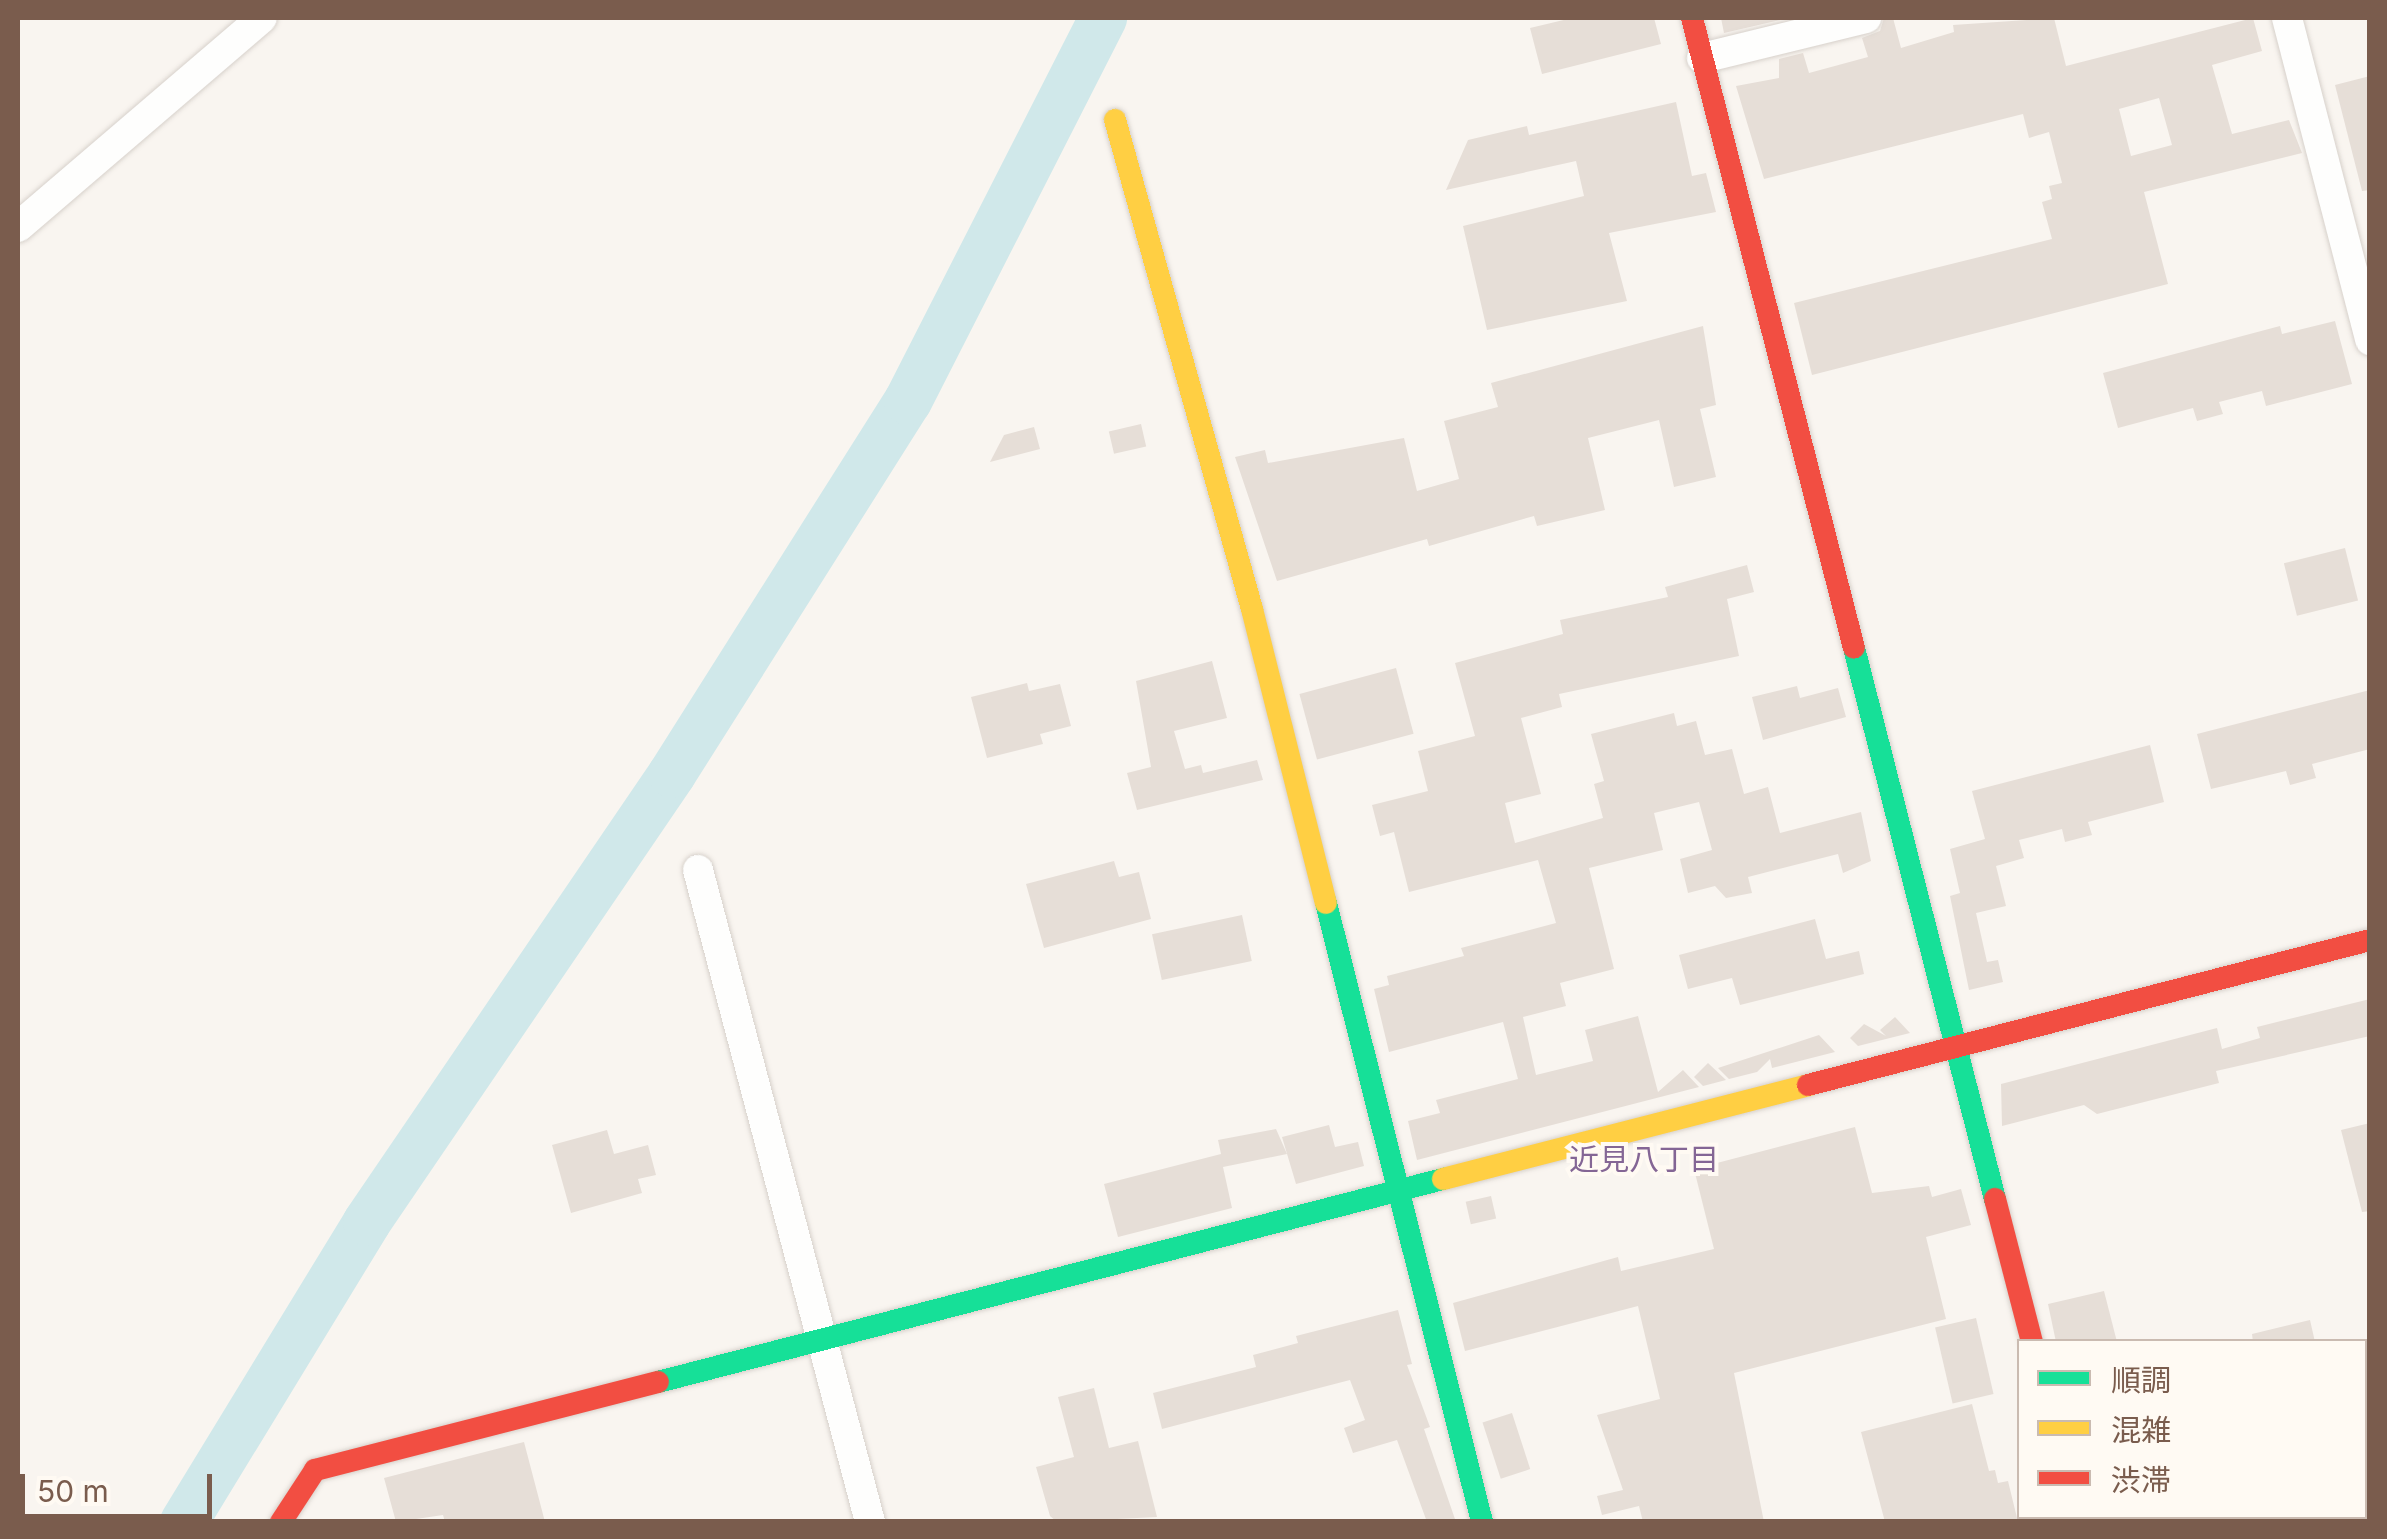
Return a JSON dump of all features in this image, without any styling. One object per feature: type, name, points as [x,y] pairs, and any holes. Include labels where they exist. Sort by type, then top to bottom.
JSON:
[{"type":"street","points":[[18,227],[262,18]]},
{"type":"street","points":[[1692,18],[2031,1339]]},
{"type":"street","points":[[1702,58],[1866,18]]},
{"type":"street","points":[[2287,18],[2370,340]]},
{"type":"street","points":[[1115,120],[1252,609],[1482,1522]]},
{"type":"street","points":[[698,870],[870,1522]]},
{"type":"street","points":[[281,1522],[314,1470],[2370,940]]},
{"type":"building","points":[[1572,18],[1654,18],[1661,44],[1542,74],[1530,28]]},
{"type":"building","points":[[1721,18],[1789,18],[1724,33]]},
{"type":"building","points":[[1884,18],[1893,18],[1901,48],[1954,32],[1953,25],[2054,18],[2066,66],[2253,18],[2262,51],[2212,65],[2232,134],[2289,120],[2302,153],[2144,192],[2168,284],[1812,375],[1794,303],[2052,239],[2042,202],[2052,199],[2049,186],[2062,183],[2049,132],[2029,138],[2023,114],[1764,179],[1736,86],[1779,78],[1779,59],[1803,53],[1809,73],[1868,57],[1862,38],[1880,31]],"holes":[[[2159,98],[2172,145],[2131,156],[2119,109]]]},
{"type":"building","points":[[2370,76],[2370,190],[2362,191],[2335,85]]},
{"type":"building","points":[[1676,102],[1692,176],[1706,173],[1716,212],[1609,233],[1627,301],[1487,330],[1463,226],[1584,196],[1576,161],[1446,190],[1468,140],[1527,126],[1529,135]]},
{"type":"building","points":[[2335,321],[2352,384],[2266,406],[2262,391],[2219,402],[2223,414],[2197,421],[2193,408],[2118,428],[2103,373],[2280,326],[2282,334]]},
{"type":"building","points":[[1703,326],[1716,405],[1700,409],[1716,477],[1674,487],[1659,420],[1588,438],[1605,510],[1537,526],[1534,516],[1429,546],[1427,539],[1277,581],[1235,457],[1265,450],[1268,463],[1404,438],[1417,491],[1459,479],[1444,421],[1498,407],[1491,383]]},
{"type":"building","points":[[1141,424],[1146,446],[1114,454],[1109,431]]},
{"type":"building","points":[[1034,427],[1040,449],[990,462],[1004,435]]},
{"type":"building","points":[[2345,548],[2358,600],[2297,616],[2284,563]]},
{"type":"building","points":[[1747,565],[1754,592],[1727,599],[1739,656],[1559,694],[1562,707],[1521,718],[1541,794],[1505,803],[1515,843],[1603,818],[1594,784],[1604,781],[1591,734],[1674,713],[1677,726],[1696,721],[1705,755],[1732,749],[1744,794],[1768,787],[1780,833],[1861,812],[1871,861],[1843,873],[1838,854],[1748,877],[1752,893],[1726,898],[1715,886],[1688,893],[1680,859],[1712,850],[1699,802],[1654,813],[1663,850],[1589,868],[1614,969],[1560,983],[1566,1006],[1523,1017],[1536,1075],[1593,1061],[1585,1030],[1638,1016],[1658,1092],[1683,1070],[1699,1087],[1417,1160],[1408,1121],[1440,1113],[1436,1100],[1518,1079],[1503,1022],[1389,1052],[1374,989],[1389,985],[1387,976],[1464,956],[1461,948],[1556,923],[1538,860],[1409,892],[1394,832],[1380,836],[1372,805],[1428,791],[1418,751],[1475,736],[1455,663],[1563,634],[1560,620],[1668,597],[1665,587]]},
{"type":"building","points":[[1212,661],[1227,718],[1174,731],[1185,769],[1201,765],[1203,773],[1257,760],[1263,780],[1137,810],[1127,773],[1151,767],[1136,681]]},
{"type":"building","points":[[1396,668],[1414,734],[1317,760],[1299,694]]},
{"type":"building","points":[[1027,683],[1029,691],[1060,684],[1071,726],[1040,734],[1043,744],[987,758],[971,697]]},
{"type":"building","points":[[1797,686],[1800,698],[1838,688],[1846,717],[1763,740],[1752,697]]},
{"type":"building","points":[[2370,690],[2370,749],[2312,764],[2316,778],[2290,785],[2286,771],[2211,789],[2197,734]]},
{"type":"building","points":[[2150,745],[2164,802],[2088,822],[2092,835],[2065,842],[2062,829],[2019,840],[2024,858],[1996,866],[2006,906],[1976,913],[1987,962],[1998,960],[2003,982],[1969,990],[1950,896],[1960,893],[1950,849],[1985,839],[1972,791]]},
{"type":"building","points":[[1114,861],[1119,877],[1139,872],[1151,919],[1044,948],[1026,884]]},
{"type":"building","points":[[1242,915],[1252,961],[1162,980],[1152,934]]},
{"type":"building","points":[[1815,919],[1826,959],[1859,951],[1864,974],[1740,1005],[1732,978],[1688,989],[1679,955]]},
{"type":"building","points":[[2370,999],[2370,1036],[2216,1071],[2219,1083],[2097,1114],[2084,1105],[2002,1126],[2001,1084],[2217,1028],[2222,1049],[2260,1038],[2257,1027]]},
{"type":"building","points":[[1895,1017],[1910,1033],[1858,1046],[1850,1038],[1864,1024],[1886,1036],[1880,1030]]},
{"type":"building","points":[[1819,1035],[1835,1052],[1772,1068],[1770,1059],[1757,1072],[1729,1079],[1718,1068]]},
{"type":"building","points":[[1708,1063],[1726,1080],[1703,1086],[1694,1077]]},
{"type":"building","points":[[2370,1123],[2370,1211],[2362,1212],[2341,1130]]},
{"type":"building","points":[[1329,1125],[1335,1147],[1358,1142],[1364,1166],[1296,1184],[1282,1137]]},
{"type":"building","points":[[1855,1127],[1872,1193],[1929,1186],[1932,1197],[1961,1189],[1971,1225],[1926,1237],[1946,1319],[1734,1373],[1764,1522],[1643,1522],[1639,1506],[1602,1515],[1597,1496],[1623,1490],[1597,1415],[1660,1399],[1638,1306],[1465,1351],[1453,1303],[1618,1257],[1621,1271],[1714,1249],[1694,1169]]},
{"type":"building","points":[[1276,1129],[1287,1154],[1223,1167],[1232,1208],[1118,1237],[1104,1184],[1221,1154],[1218,1140]]},
{"type":"building","points":[[607,1130],[614,1154],[648,1145],[656,1175],[638,1179],[642,1193],[571,1213],[552,1145]]},
{"type":"building","points":[[1491,1196],[1496,1218],[1471,1224],[1466,1202]]},
{"type":"building","points":[[2104,1291],[2116,1339],[2055,1339],[2048,1304]]},
{"type":"building","points":[[1398,1310],[1412,1364],[1407,1365],[1430,1427],[1424,1429],[1456,1522],[1427,1522],[1397,1440],[1353,1453],[1344,1428],[1365,1420],[1350,1380],[1162,1429],[1153,1393],[1256,1367],[1253,1355],[1298,1343],[1296,1336]]},
{"type":"building","points":[[1976,1318],[1994,1394],[1953,1403],[1935,1327]]},
{"type":"building","points":[[2310,1320],[2314,1339],[2253,1339],[2252,1334]]},
{"type":"building","points":[[1094,1388],[1109,1448],[1138,1441],[1157,1517],[1057,1522],[1050,1516],[1036,1467],[1074,1457],[1058,1397]]},
{"type":"building","points":[[1972,1404],[1989,1471],[1995,1470],[1998,1483],[2008,1481],[2018,1522],[1885,1522],[1861,1432]]},
{"type":"building","points":[[1512,1413],[1530,1469],[1501,1479],[1483,1423]]},
{"type":"building","points":[[524,1442],[545,1522],[445,1522],[443,1515],[396,1522],[384,1478]]},
{"type":"waterway","points":[[184,1522],[367,1222],[672,774],[908,401],[1103,18]]},
{"type":"traffic: fast","points":[[1854,648],[1995,1199]]},
{"type":"traffic: fast","points":[[1326,903],[1482,1522]]},
{"type":"traffic: fast","points":[[658,1382],[1443,1179]]},
{"type":"traffic: slow","points":[[1115,120],[1252,609],[1326,903]]},
{"type":"traffic: slow","points":[[1443,1179],[1808,1085]]},
{"type":"traffic: jam","points":[[1692,18],[1854,648]]},
{"type":"traffic: jam","points":[[1808,1085],[2370,940]]},
{"type":"traffic: jam","points":[[1995,1199],[2031,1339]]},
{"type":"traffic: jam","points":[[281,1522],[315,1470],[658,1382]]},
{"type":"district","name":"近見八丁目","points":[[1644,1159]]}]
